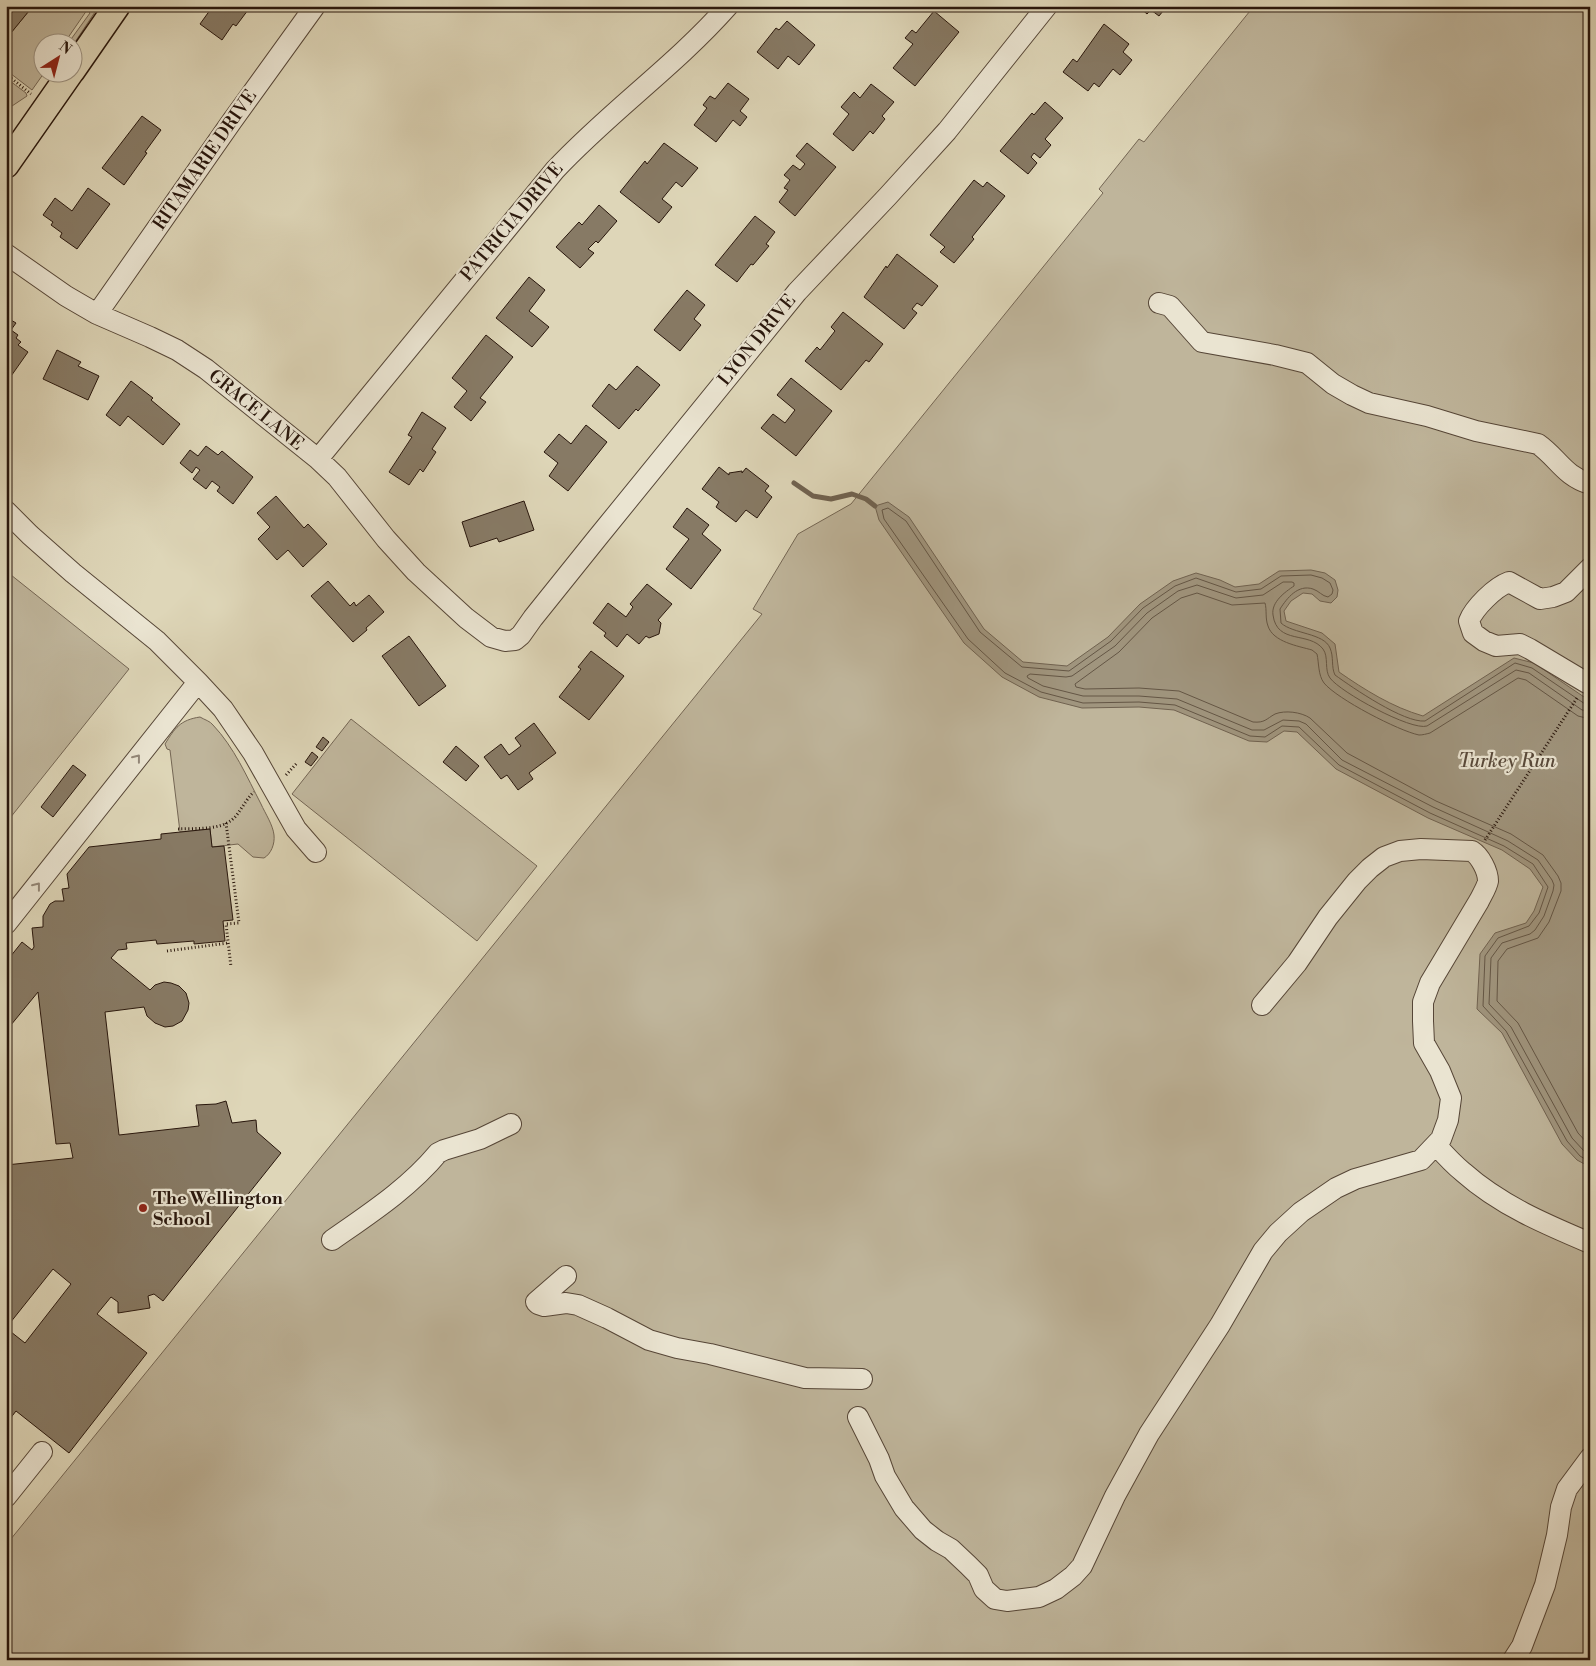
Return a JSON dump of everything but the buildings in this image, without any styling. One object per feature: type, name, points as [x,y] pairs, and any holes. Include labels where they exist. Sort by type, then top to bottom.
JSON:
[{"type":"main road","points":[[82,57],[117,6]]},
{"type":"main road","points":[[6,165],[65,82]]},
{"type":"street","name":"RITAMARIE DRIVE","points":[[97,314],[315,6]]},
{"type":"street","name":"PATRICIA DRIVE","points":[[318,459],[554,170],[582,141],[680,54],[728,6]]},
{"type":"street","name":"LYON DRIVE","points":[[466,618],[491,637],[505,641],[515,640],[521,635],[539,610],[797,292],[947,131],[1047,6]]},
{"type":"street","name":"GRACE LANE","points":[[6,254],[66,296],[97,314],[159,341],[198,364],[318,459],[337,477],[386,539],[416,572],[466,618]]},
{"type":"street","points":[[1159,303],[1170,306],[1202,342],[1275,355],[1308,364],[1333,384],[1352,396],[1369,403],[1427,416],[1476,431],[1538,444],[1566,472],[1590,484]]},
{"type":"street","points":[[6,511],[73,573],[158,641],[223,709],[253,753],[296,829],[316,852]]},
{"type":"street","points":[[1588,682],[1520,644],[1496,646],[1484,641],[1473,633],[1469,621],[1473,611],[1502,585],[1508,582],[1540,599],[1553,597],[1566,592],[1590,568]]},
{"type":"street","points":[[6,924],[198,682]]},
{"type":"street","points":[[858,1418],[894,1494],[923,1530],[951,1549],[978,1575],[984,1590],[995,1599],[1007,1601],[1039,1598],[1056,1589],[1073,1576],[1082,1566],[1111,1503],[1149,1434],[1220,1325],[1264,1251],[1278,1233],[1301,1212],[1336,1188],[1354,1179],[1421,1160],[1436,1145],[1445,1130],[1450,1098],[1442,1076],[1424,1043],[1423,1002],[1430,983],[1486,887],[1488,880],[1476,854],[1472,851],[1421,850],[1400,851],[1384,858],[1357,881],[1262,1005]]},
{"type":"street","points":[[332,1240],[368,1216],[406,1186],[438,1153],[480,1139],[511,1124]]},
{"type":"street","points":[[1436,1145],[1463,1173],[1507,1204],[1545,1224],[1590,1243]]},
{"type":"street","points":[[566,1276],[536,1302],[544,1306],[566,1303],[578,1305],[649,1340],[787,1374],[818,1379],[862,1379]]},
{"type":"street","points":[[6,1497],[42,1452]]},
{"type":"street","points":[[1513,1660],[1522,1646],[1545,1585],[1554,1549],[1561,1507],[1567,1489],[1590,1458]]},
{"type":"path","points":[[6,74],[32,94]]},
{"type":"path","points":[[1476,854],[1588,682]]},
{"type":"path","points":[[279,779],[287,775],[297,762]]},
{"type":"path","points":[[178,829],[219,826],[226,823],[235,816],[249,796],[262,788]]},
{"type":"path","points":[[226,823],[239,923],[226,924],[231,967]]},
{"type":"path","points":[[167,951],[228,943]]},
{"type":"shaded area","points":[[33,6],[99,6],[82,32],[76,32],[90,13],[87,10],[72,32],[32,32],[32,82],[38,82],[32,90],[6,70],[6,39]]},
{"type":"shaded area","points":[[1254,6],[1590,6],[1590,1660],[6,1660],[6,1545],[762,614],[753,609],[798,534],[851,504],[1103,193],[1099,189],[1139,139],[1144,142]]},
{"type":"shaded area","points":[[6,78],[26,93],[27,96],[6,112]]},
{"type":"shaded area","points":[[6,571],[129,669],[6,823]]},
{"type":"shaded area","points":[[200,717],[212,724],[234,753],[271,823],[274,842],[271,851],[264,858],[253,857],[238,844],[212,847],[210,829],[180,832],[170,750],[167,749],[165,744],[179,726],[188,720]]},
{"type":"shaded area","points":[[351,719],[537,866],[477,941],[292,794]]},
{"type":"water","name":"Turkey Run","points":[[888,502],[909,517],[984,629],[1023,662],[1067,666],[1108,637],[1140,604],[1173,581],[1196,573],[1220,580],[1235,587],[1259,584],[1279,571],[1311,570],[1325,573],[1335,580],[1338,590],[1337,597],[1331,603],[1320,601],[1312,594],[1303,593],[1291,601],[1284,611],[1286,621],[1322,633],[1335,644],[1339,672],[1390,703],[1423,716],[1514,658],[1534,663],[1590,701],[1590,1167],[1577,1160],[1562,1144],[1502,1033],[1477,1009],[1480,954],[1495,933],[1526,923],[1534,911],[1543,887],[1530,869],[1502,850],[1428,818],[1336,769],[1297,732],[1284,731],[1267,742],[1249,741],[1174,710],[1139,707],[1082,708],[1039,697],[1002,677],[964,643],[879,520],[875,506]]},
{"type":"waterway","name":"Turkey Run","points":[[794,483],[813,496],[831,499],[852,494],[866,499],[875,506]]},
{"type":"place","name":"The Wellington School","points":[[143,1208]]}]
